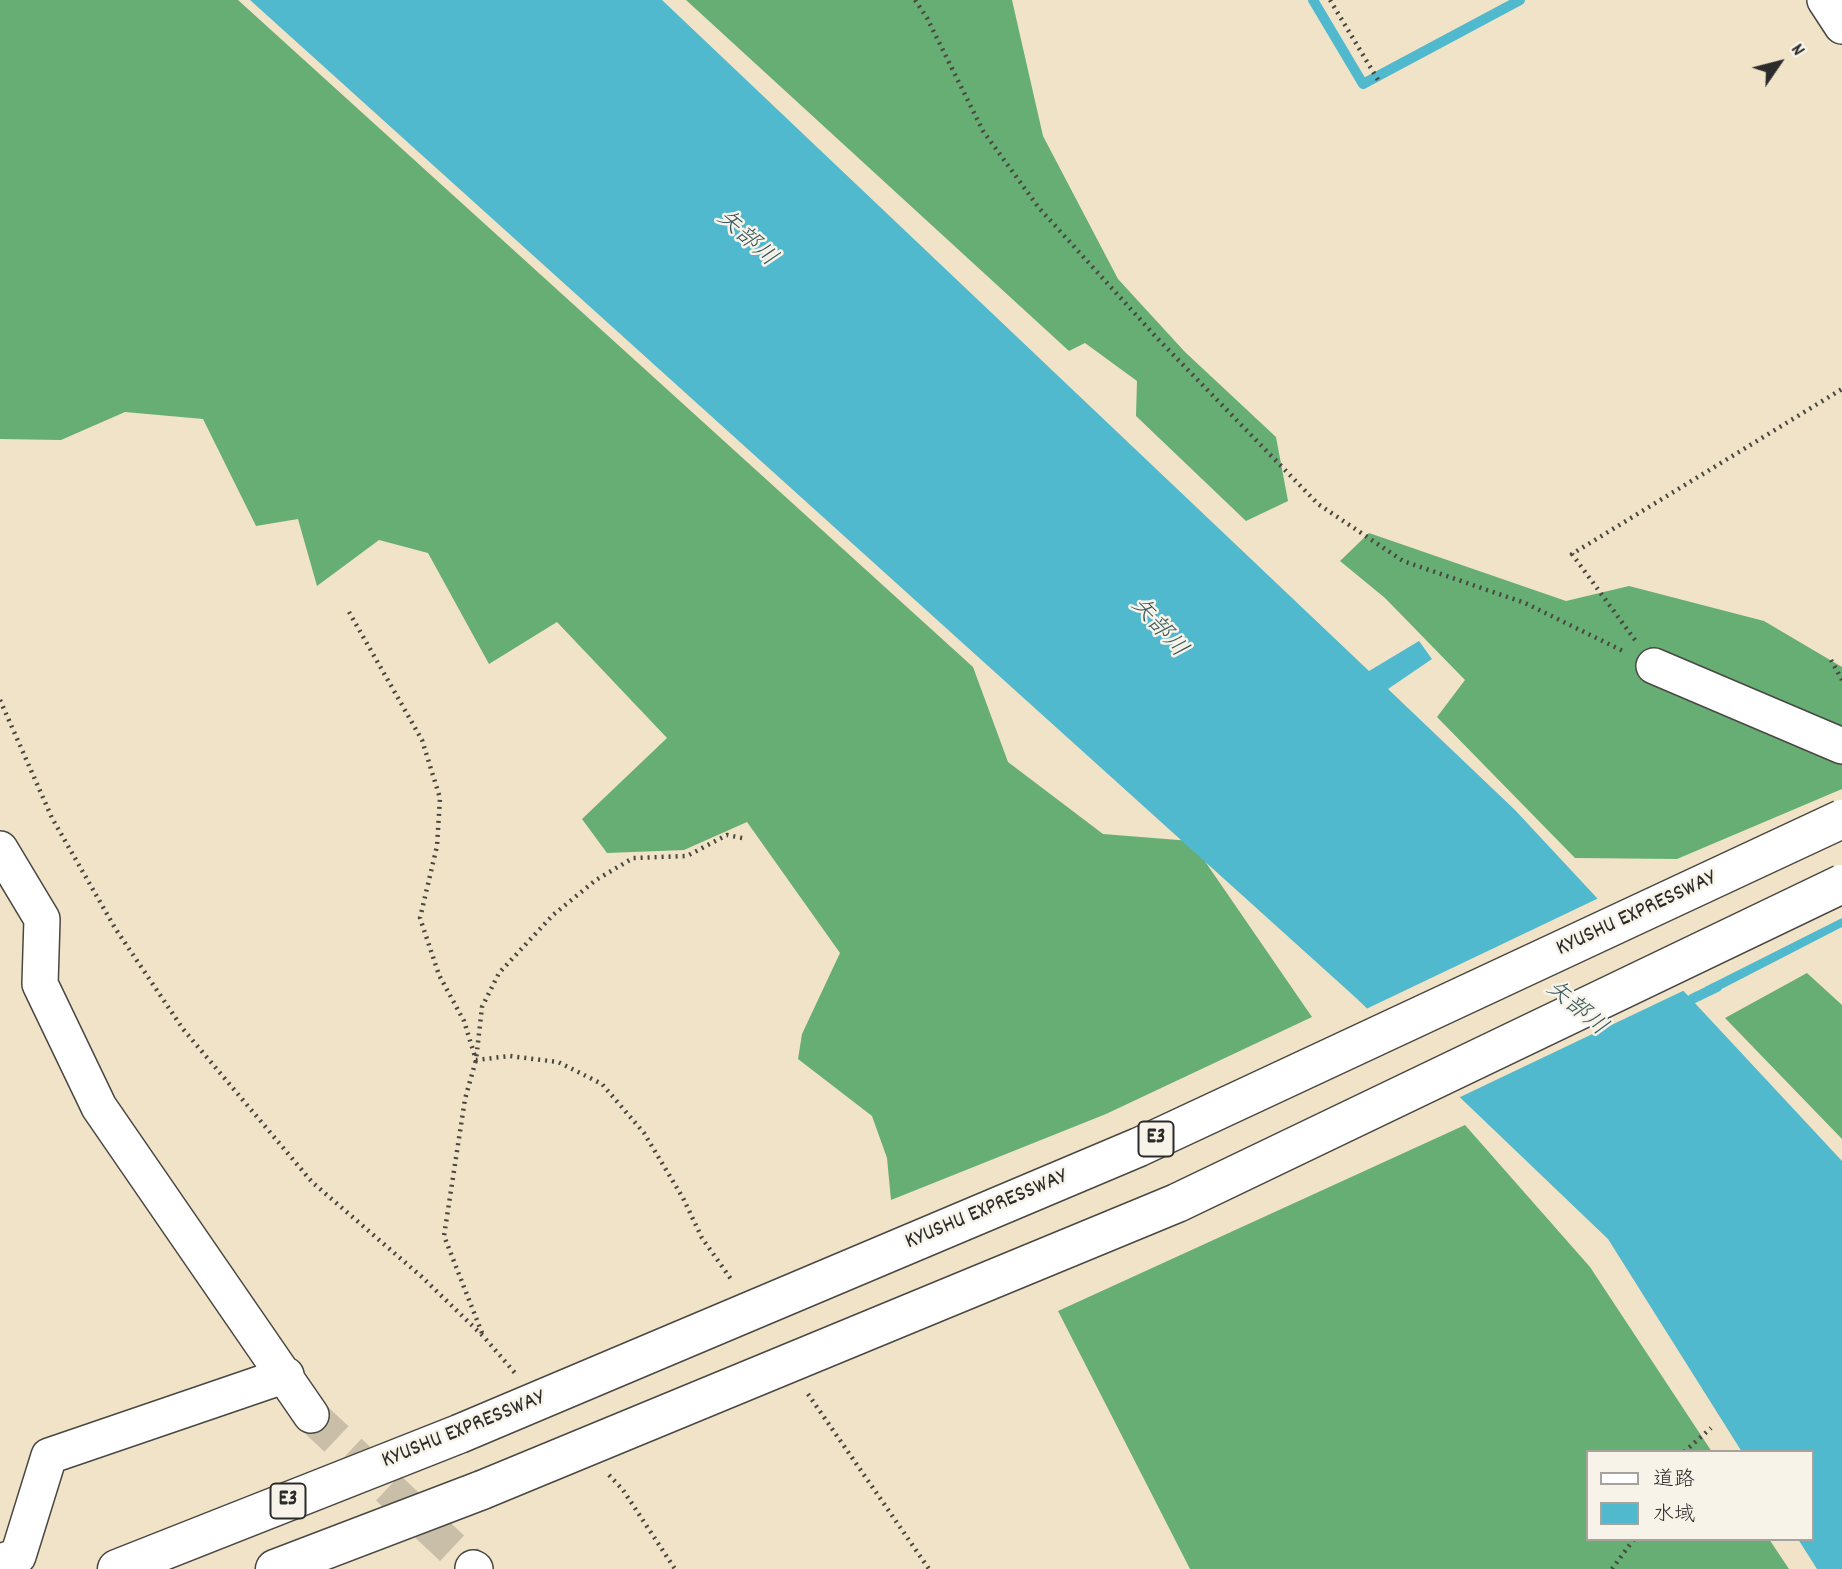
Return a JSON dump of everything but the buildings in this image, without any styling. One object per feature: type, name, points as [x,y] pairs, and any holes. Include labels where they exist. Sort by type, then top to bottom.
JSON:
[{"type":"highway","name":"KYUSHU EXPRESSWAY","points":[[117,1569],[459,1434],[1139,1147],[1842,819]]},
{"type":"highway","points":[[275,1569],[482,1490],[1177,1203],[1842,884]]},
{"type":"street","points":[[1825,0],[1842,26]]},
{"type":"street","points":[[1654,666],[1842,746]]},
{"type":"street","points":[[0,849],[42,919],[40,984],[99,1107],[311,1415]]},
{"type":"street","points":[[0,1562],[18,1556],[49,1456],[286,1375]]},
{"type":"path","points":[[915,0],[927,18],[983,131],[1040,208],[1157,338],[1318,504],[1403,561],[1525,603],[1654,666]]},
{"type":"path","points":[[1330,0],[1378,80]]},
{"type":"path","points":[[1654,666],[1572,554],[1842,389]]},
{"type":"path","points":[[349,612],[422,740],[440,798],[437,846],[420,918],[439,975],[464,1021],[476,1060]]},
{"type":"path","points":[[1831,660],[1842,680]]},
{"type":"path","points":[[0,700],[52,818],[114,928],[183,1029],[312,1182],[484,1337],[524,1383]]},
{"type":"path","points":[[484,1337],[444,1236],[465,1099],[476,1060],[482,1007],[499,973],[564,906],[596,880],[633,858],[687,856],[727,835],[747,839]]},
{"type":"path","points":[[476,1060],[510,1056],[558,1062],[602,1084],[644,1133],[702,1238],[739,1289]]},
{"type":"path","points":[[803,1385],[929,1569]]},
{"type":"path","points":[[1686,1450],[1711,1428]]},
{"type":"path","points":[[605,1470],[623,1490],[676,1569]]},
{"type":"path","points":[[1612,1569],[1632,1541]]},
{"type":"green space","points":[[0,0],[238,0],[973,667],[1008,762],[1103,834],[1191,841],[1312,1017],[1106,1114],[891,1200],[887,1158],[872,1116],[798,1059],[802,1034],[840,953],[747,822],[684,850],[607,853],[582,819],[667,738],[557,622],[489,664],[428,553],[379,540],[317,586],[298,519],[256,526],[203,419],[125,412],[61,440],[0,439]]},
{"type":"green space","points":[[686,0],[1012,0],[1043,136],[1118,279],[1185,352],[1276,437],[1288,501],[1246,521],[1136,416],[1137,381],[1085,343],[1069,351]]},
{"type":"green space","points":[[1369,533],[1566,601],[1629,586],[1764,621],[1842,667],[1842,789],[1677,859],[1575,858],[1437,717],[1465,680],[1385,598],[1340,561]]},
{"type":"green space","points":[[1807,973],[1842,1005],[1842,1139],[1725,1018]]},
{"type":"green space","points":[[1465,1125],[1590,1267],[1711,1450],[1587,1450],[1587,1541],[1770,1541],[1789,1569],[1190,1569],[1058,1311]]},
{"type":"water","name":"矢部川","points":[[250,0],[662,0],[1369,671],[1419,641],[1432,659],[1388,689],[1515,810],[1842,1161],[1842,1569],[1817,1569],[1799,1541],[1814,1541],[1814,1450],[1741,1450],[1608,1239],[1355,997]]},
{"type":"water","points":[[1842,918],[1842,927],[1710,995],[1705,987]]},
{"type":"pier","points":[[1601,897],[1687,989],[1456,1099],[1364,1010]]},
{"type":"waterway","points":[[1313,0],[1363,84],[1520,0]]},
{"type":"waterway","points":[[1692,999],[1717,987]]},
{"type":"tunnel","points":[[311,1415],[473,1568]]}]
